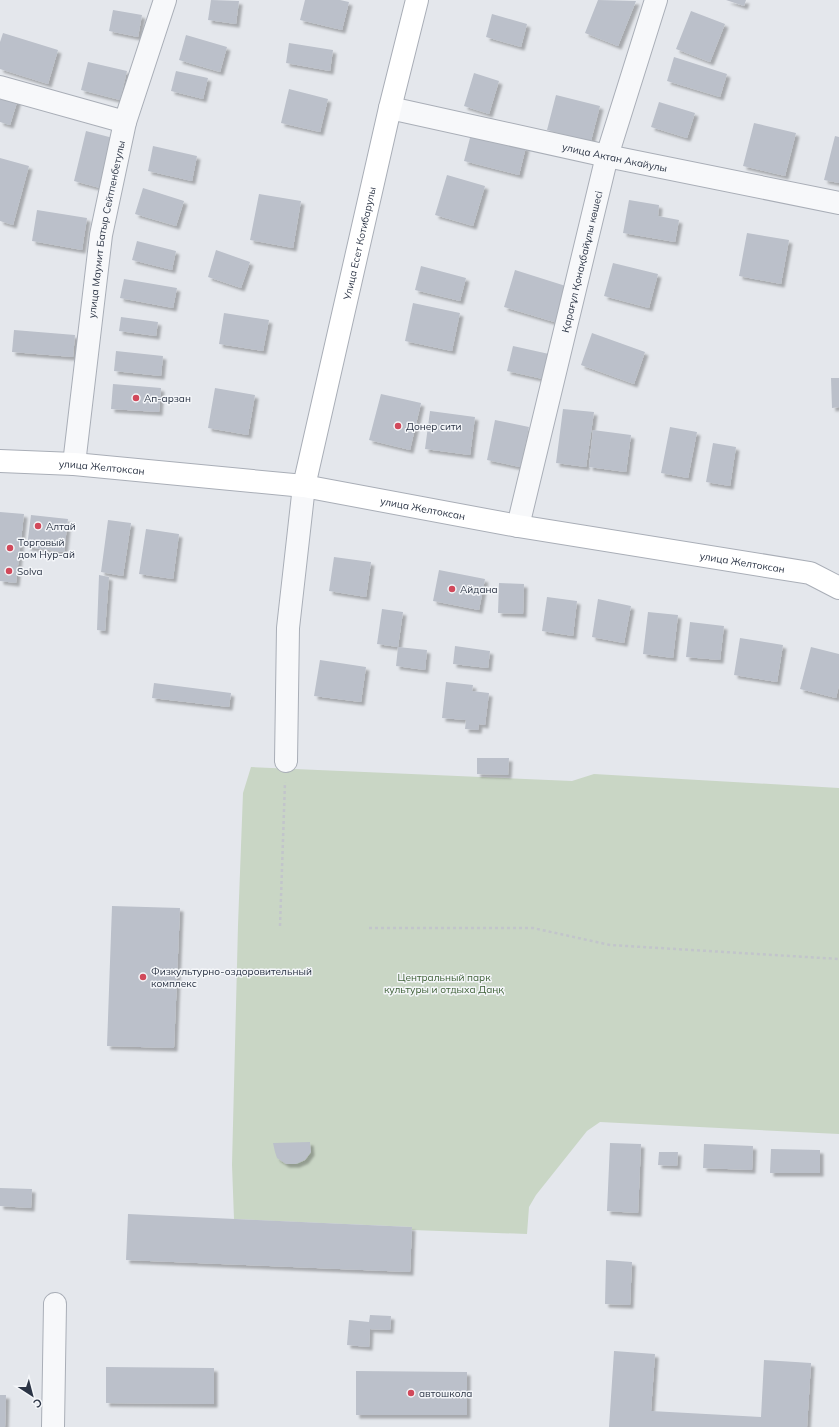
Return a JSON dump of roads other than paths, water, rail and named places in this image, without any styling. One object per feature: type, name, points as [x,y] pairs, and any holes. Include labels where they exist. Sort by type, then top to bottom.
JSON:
[{"type":"main road","name":"Улица Есет Котибарулы","points":[[304,486],[416,0]]},
{"type":"main road","name":"улица Желтоксан","points":[[0,461],[74,464],[304,486],[518,526],[810,572],[839,588]]},
{"type":"street","name":"улица Маумит Батыр Сейтпенбетулы","points":[[74,464],[101,235],[125,122],[165,0]]},
{"type":"street","name":"Қарағұл Қонақбайұлы көшесі","points":[[518,526],[607,156],[656,0]]},
{"type":"street","points":[[0,87],[125,122]]},
{"type":"street","name":"улица Актан Акайулы","points":[[390,108],[607,156],[839,203]]},
{"type":"street","points":[[286,762],[288,628],[304,486]]},
{"type":"street","points":[[53,1427],[55,1304]]},
{"type":"place","name":"Ап-арзан","points":[[136,398]]},
{"type":"place","name":"Донер сити","points":[[398,426]]},
{"type":"place","name":"Алтай","points":[[38,526]]},
{"type":"place","name":"Торговый дом Нур-ай","points":[[10,548]]},
{"type":"place","name":"Solva","points":[[9,571]]},
{"type":"place","name":"Айдана","points":[[452,589]]},
{"type":"place","name":"Физкультурно-оздоровительный комплекс","points":[[143,977]]},
{"type":"place","name":"автошкола","points":[[411,1393]]},
{"type":"park label","name":"Центральный парк культуры и отдыха Даңқ","points":[[444,982]]}]
